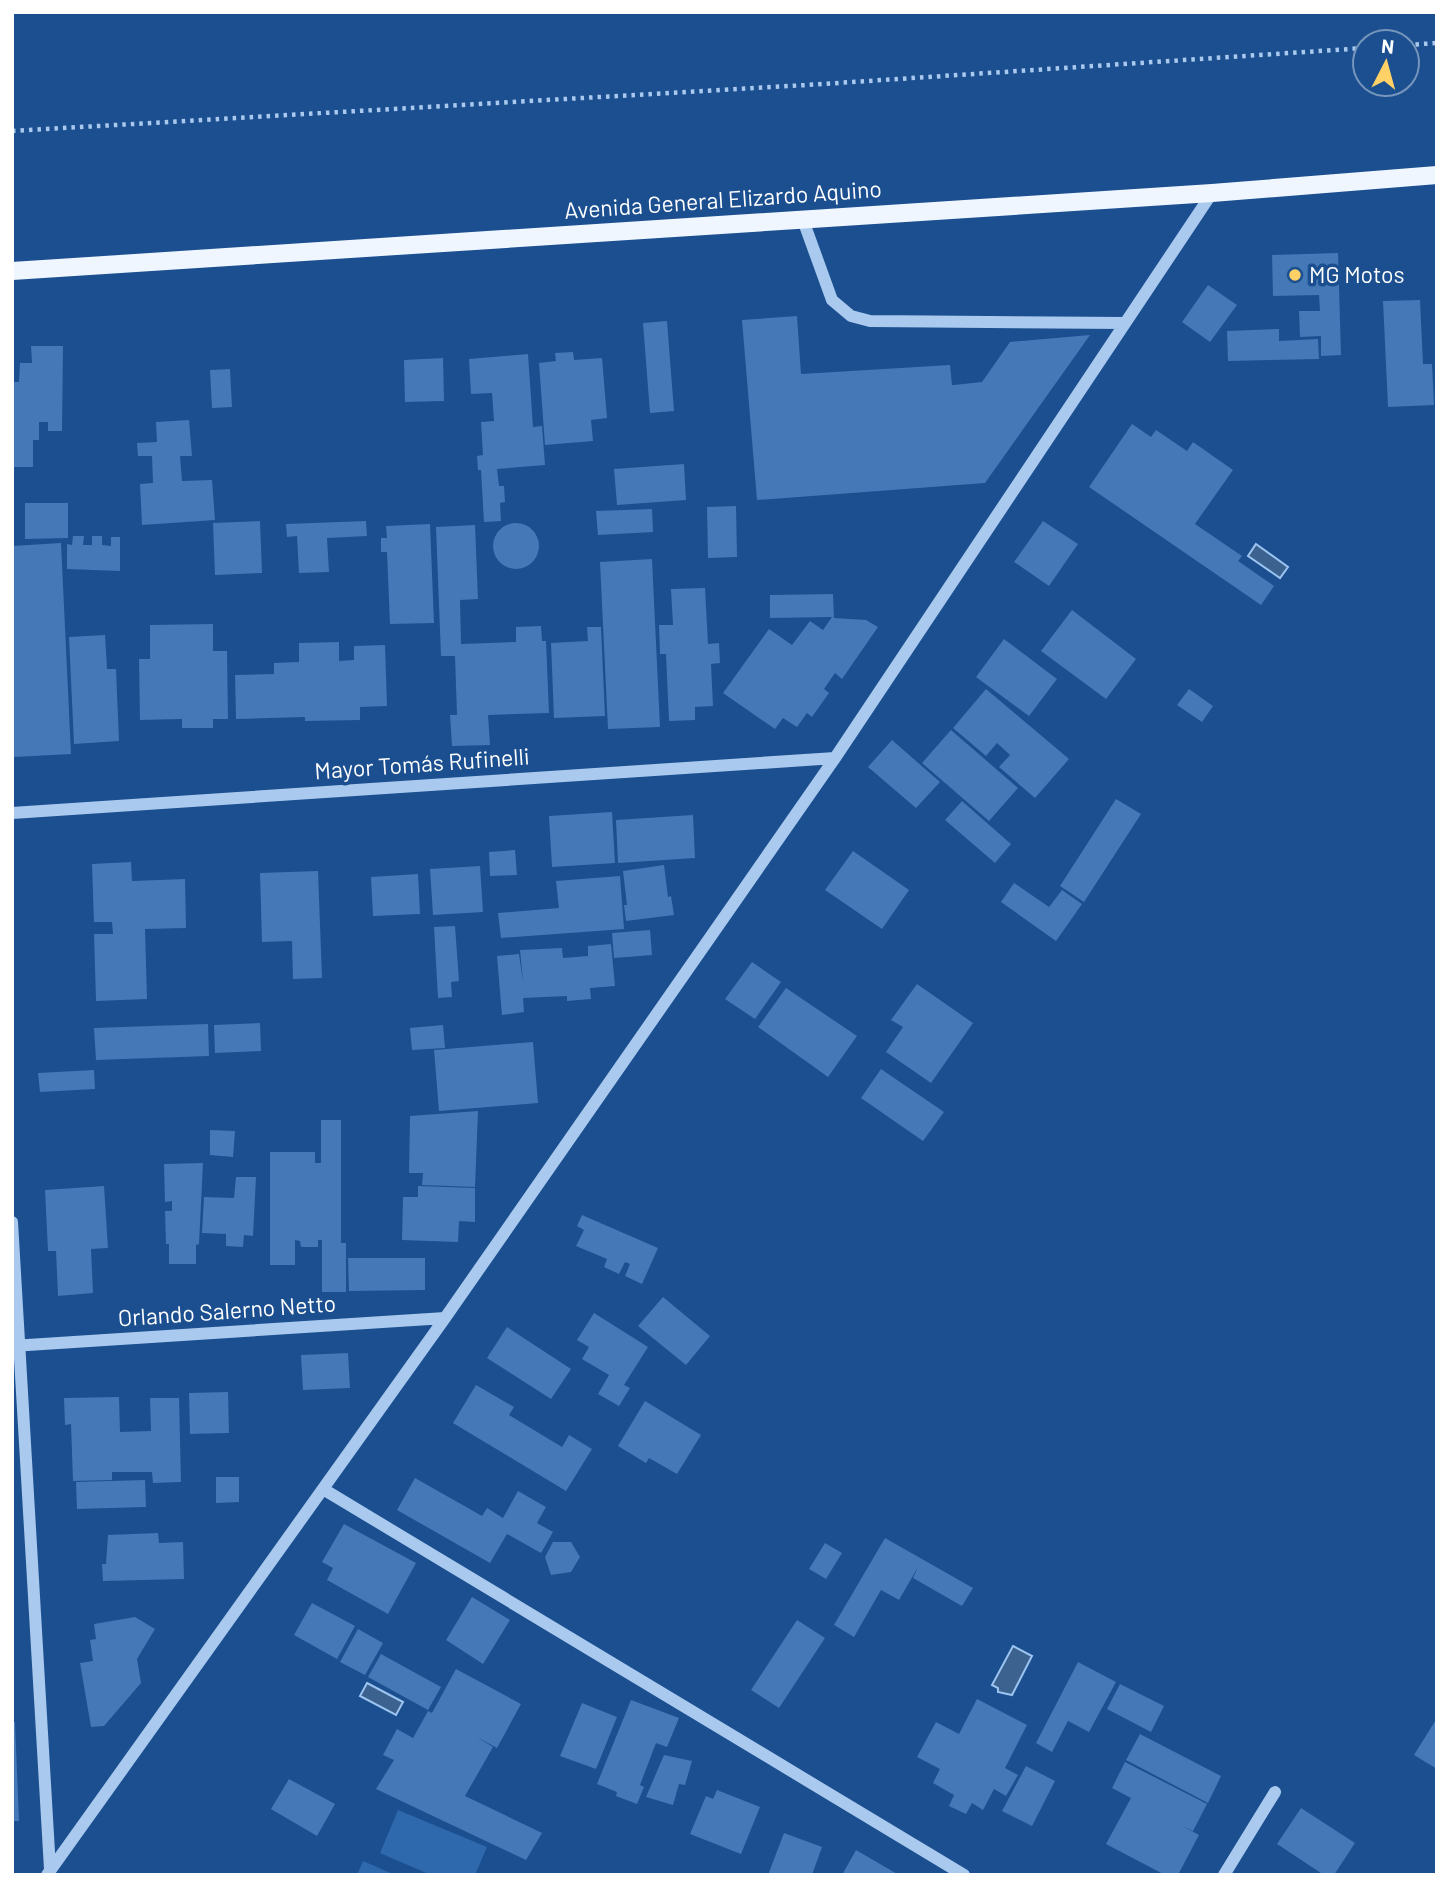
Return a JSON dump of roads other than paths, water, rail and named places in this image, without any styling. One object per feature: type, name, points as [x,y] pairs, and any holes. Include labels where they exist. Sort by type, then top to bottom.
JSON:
[{"type":"main road","name":"Avenida General Elizardo Aquino","points":[[12,271],[1437,175]]},
{"type":"street","points":[[49,1872],[445,1318],[835,758],[1212,192]]},
{"type":"street","points":[[803,219],[832,300],[851,316],[870,321],[1125,323]]},
{"type":"street","name":"Mayor Tomás Rufinelli","points":[[12,813],[835,758]]},
{"type":"street","points":[[12,1222],[16,1346],[49,1872]]},
{"type":"street","name":"Orlando Salerno Netto","points":[[16,1346],[445,1318]]},
{"type":"street","points":[[323,1489],[964,1875]]},
{"type":"street","points":[[1224,1875],[1275,1791]]},
{"type":"place","name":"MG Motos","points":[[1295,275]]}]
